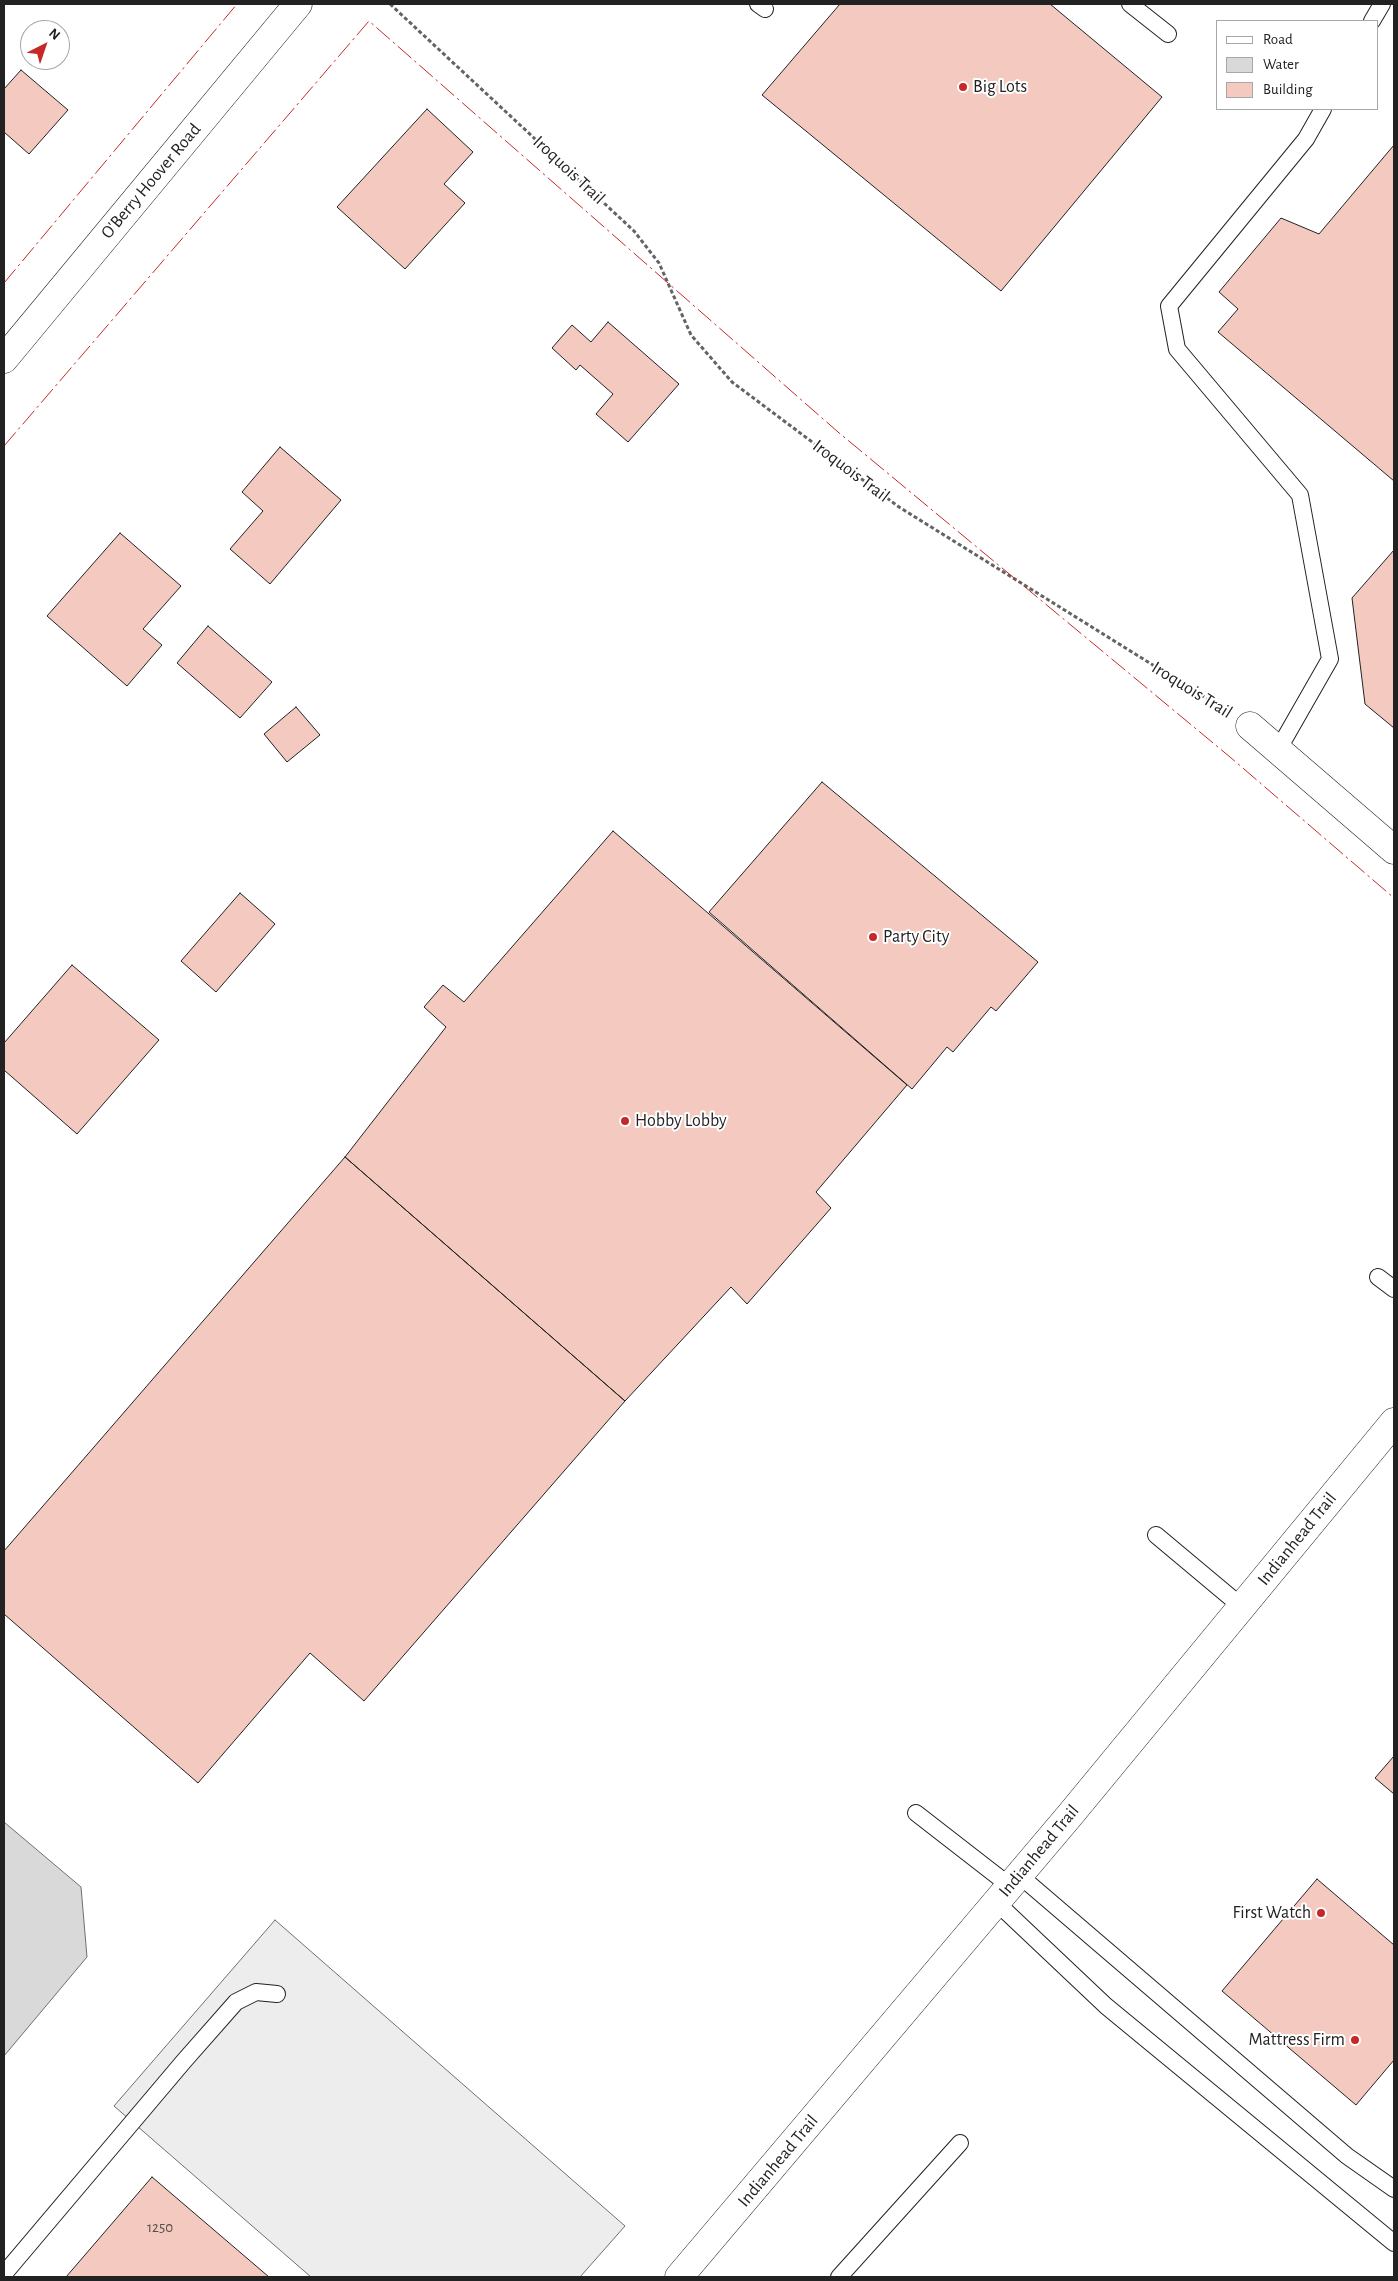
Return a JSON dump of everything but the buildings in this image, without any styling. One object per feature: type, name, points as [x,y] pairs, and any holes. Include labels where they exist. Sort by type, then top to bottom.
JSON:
[{"type":"street","name":"O'Berry Hoover Road","points":[[4,359],[298,4]]},
{"type":"street","name":"Iroquois Trail","points":[[1250,726],[1394,850]]},
{"type":"street","name":"Indianhead Trail","points":[[679,2277],[1008,1888],[1394,1422]]},
{"type":"lane","points":[[1130,4],[1168,34]]},
{"type":"lane","points":[[1373,20],[1382,4]]},
{"type":"lane","points":[[1278,750],[1330,660],[1300,495],[1177,349],[1170,306],[1306,139],[1322,110]]},
{"type":"lane","points":[[1378,1277],[1394,1289]]},
{"type":"lane","points":[[1156,1535],[1242,1606]]},
{"type":"lane","points":[[916,1813],[1347,2156],[1394,2189]]},
{"type":"lane","points":[[1008,1888],[1106,2006],[1394,2243]]},
{"type":"lane","points":[[4,2274],[236,2002],[256,1992],[277,1994]]},
{"type":"lane","points":[[839,2277],[960,2143]]},
{"type":"path","name":"Iroquois Trail","points":[[390,4],[634,231],[659,263],[691,335],[732,382],[898,507],[1250,726]]},
{"type":"shaded area","points":[[275,1920],[625,2226],[580,2277],[311,2277],[114,2106]]},
{"type":"water","points":[[4,1822],[81,1887],[87,1957],[4,2056]]},
{"type":"power","points":[[4,283],[237,4]]},
{"type":"power","points":[[4,446],[369,21],[838,432],[1230,757],[1394,898]]},
{"type":"place","name":"Big Lots","points":[[963,87]]},
{"type":"place","name":"Party City","points":[[873,937]]},
{"type":"place","name":"Hobby Lobby","points":[[625,1121]]},
{"type":"place","name":"First Watch","points":[[1321,1913]]},
{"type":"place","name":"Mattress Firm","points":[[1355,2040]]}]
